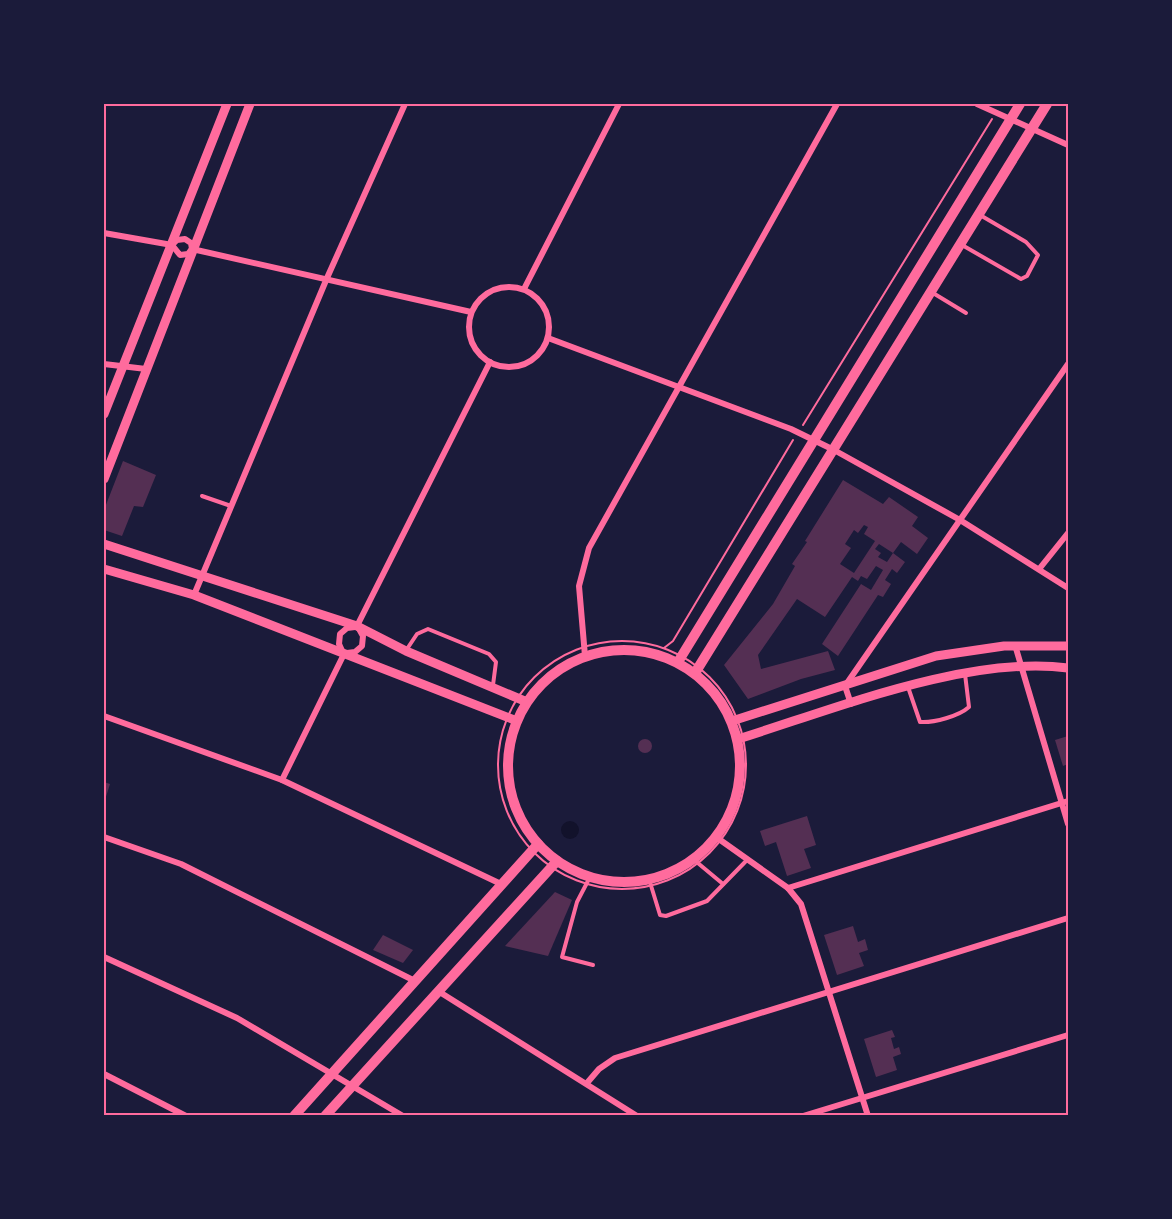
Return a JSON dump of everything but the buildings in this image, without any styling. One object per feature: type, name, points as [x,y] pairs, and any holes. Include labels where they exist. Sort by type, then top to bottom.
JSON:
[{"type":"main road","points":[[680,659],[812,439],[1020,104]]},
{"type":"main road","points":[[697,670],[1047,104]]},
{"type":"main road","points":[[632,649],[680,659],[697,670],[723,703],[738,739],[741,756],[738,790],[733,807],[716,837],[680,868],[649,879],[619,882],[590,877],[557,861],[538,844],[515,807],[510,786],[510,742],[527,702],[552,675],[585,656],[632,649]]},
{"type":"main road","points":[[294,1116],[538,844]]},
{"type":"main road","points":[[325,1116],[557,861]]},
{"type":"street","points":[[104,414],[227,104]]},
{"type":"street","points":[[104,479],[250,104]]},
{"type":"street","points":[[194,596],[327,278],[405,104]]},
{"type":"street","points":[[524,289],[619,104]]},
{"type":"street","points":[[585,656],[579,586],[589,548],[837,104]]},
{"type":"street","points":[[977,104],[1011,117],[1068,145]]},
{"type":"street","points":[[104,233],[172,245],[180,255],[188,254],[192,249],[191,243],[185,239],[177,240],[172,245]]},
{"type":"street","points":[[192,249],[471,312]]},
{"type":"street","points":[[506,287],[524,289],[543,305],[549,321],[548,338],[539,354],[524,364],[507,367],[490,362],[473,345],[469,328],[471,312],[489,292],[506,287]]},
{"type":"street","points":[[548,338],[812,439],[960,520],[1040,568],[1068,588]]},
{"type":"street","points":[[357,626],[490,362]]},
{"type":"street","points":[[104,364],[146,369]]},
{"type":"street","points":[[845,686],[1068,364]]},
{"type":"street","points":[[1040,568],[1068,533]]},
{"type":"street","points":[[104,544],[357,626],[406,651],[527,702]]},
{"type":"street","points":[[104,568],[194,596],[517,721]]},
{"type":"street","points":[[344,654],[339,644],[340,634],[347,628],[357,626]]},
{"type":"street","points":[[344,654],[355,652],[362,646],[363,636],[357,626]]},
{"type":"street","points":[[1015,645],[1065,802],[1068,824]]},
{"type":"street","points":[[732,721],[936,656],[972,649],[1015,645],[1068,646]]},
{"type":"street","points":[[282,780],[344,654]]},
{"type":"street","points":[[738,739],[908,687],[965,673],[1021,666],[1068,668]]},
{"type":"street","points":[[845,686],[851,704]]},
{"type":"street","points":[[104,716],[282,780],[501,884]]},
{"type":"street","points":[[788,888],[1065,802]]},
{"type":"street","points":[[104,837],[181,864],[415,981]]},
{"type":"street","points":[[716,837],[788,888],[806,913],[868,1116]]},
{"type":"street","points":[[587,1083],[599,1069],[615,1058],[1068,918]]},
{"type":"street","points":[[104,957],[237,1018],[353,1084],[403,1116]]},
{"type":"street","points":[[437,991],[637,1116]]},
{"type":"street","points":[[803,1116],[1068,1035]]},
{"type":"street","points":[[104,1074],[186,1116]]},
{"type":"lane","points":[[961,244],[1021,279],[1027,276],[1038,255],[1026,242],[979,214]]},
{"type":"lane","points":[[932,292],[966,313]]},
{"type":"lane","points":[[201,496],[231,506]]},
{"type":"lane","points":[[406,651],[417,633],[428,629],[489,654],[496,662],[492,689]]},
{"type":"lane","points":[[908,687],[920,722],[927,723],[964,712],[969,706],[965,673]]},
{"type":"lane","points":[[693,859],[723,884]]},
{"type":"lane","points":[[649,879],[657,910],[660,915],[666,916],[706,901],[747,860]]},
{"type":"lane","points":[[590,877],[577,902],[562,957],[593,965]]},
{"type":"path","points":[[664,648],[674,641],[798,433],[997,111]]},
{"type":"path","points":[[616,639],[642,639],[664,648],[680,659],[719,688],[736,713],[747,762],[742,797],[729,828],[695,867],[645,890],[595,888],[561,873],[528,846],[510,815],[501,788],[498,763],[510,708],[519,693],[554,658],[575,646],[616,639]]},
{"type":"shaded area","points":[[570,821],[576,824],[579,830],[576,836],[570,839],[564,836],[561,830],[564,824]]}]
